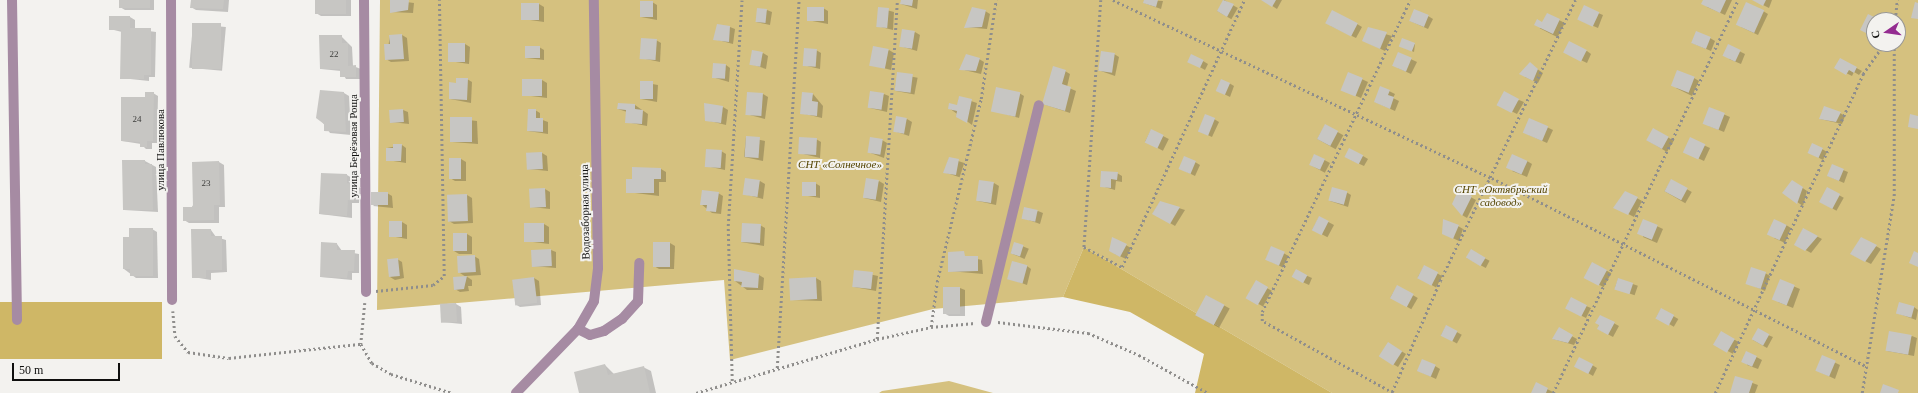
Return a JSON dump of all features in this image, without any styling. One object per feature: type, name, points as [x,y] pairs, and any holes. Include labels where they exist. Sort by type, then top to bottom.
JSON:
[{"type":"street","points":[[12,0],[17,320]]},
{"type":"street","name":"улица Павлюкова","points":[[171,0],[172,300]]},
{"type":"street","name":"улица Берёзовая Роща","points":[[364,0],[366,292]]},
{"type":"street","name":"Водозаборная улица","points":[[516,393],[578,329],[594,301],[598,268],[594,0]]},
{"type":"street","points":[[986,322],[1040,105]]},
{"type":"street","points":[[578,329],[590,336],[604,331],[622,319],[638,301],[639,263]]},
{"type":"path","points":[[438,0],[444,276],[432,285],[366,292],[361,344],[372,363],[391,374],[452,393]]},
{"type":"path","points":[[732,381],[728,226],[742,0]]},
{"type":"path","points":[[777,368],[799,0]]},
{"type":"path","points":[[877,339],[897,0]]},
{"type":"path","points":[[931,327],[937,282],[981,99],[996,0]]},
{"type":"path","points":[[1101,0],[1084,246],[1122,267],[1244,0]]},
{"type":"path","points":[[1113,0],[1221,50],[1356,116],[1492,178],[1755,313],[1867,367]]},
{"type":"path","points":[[1410,0],[1262,312],[1262,321],[1392,392],[1440,281],[1492,178],[1575,0]]},
{"type":"path","points":[[1553,393],[1625,246],[1738,0]]},
{"type":"path","points":[[1896,12],[1897,0]]},
{"type":"path","points":[[1715,393],[1755,313],[1864,74],[1879,52]]},
{"type":"path","points":[[1862,393],[1894,196],[1894,52]]},
{"type":"path","points":[[172,300],[175,336],[188,352],[229,358],[361,344]]},
{"type":"path","points":[[696,393],[732,381],[877,339],[931,327],[986,322],[1049,325],[1088,333],[1139,355],[1208,393]]},
{"type":"green space","points":[[380,0],[1918,0],[1918,393],[1332,393],[1084,247],[1063,297],[933,309],[730,360],[724,280],[377,310]]},
{"type":"green space","points":[[949,381],[993,393],[879,393],[882,391]]},
{"type":"shaded area","points":[[1084,247],[1332,393],[1195,393],[1204,354],[1130,312],[1063,297]]},
{"type":"shaded area","points":[[0,302],[162,302],[162,359],[0,359]]},
{"type":"building","points":[[119,0],[150,0],[150,8],[119,8]]},
{"type":"building","points":[[191,0],[224,0],[223,9],[190,8]]},
{"type":"building","points":[[315,0],[346,0],[346,14],[315,14]]},
{"type":"building","points":[[390,0],[409,0],[408,10],[390,13]]},
{"type":"building","points":[[901,0],[913,0],[912,6],[900,4]]},
{"type":"building","points":[[1144,0],[1158,0],[1156,7],[1143,3]]},
{"type":"building","points":[[1223,0],[1234,4],[1227,17],[1217,11]]},
{"type":"building","points":[[1261,0],[1276,0],[1272,7]]},
{"type":"building","points":[[1703,0],[1726,0],[1720,13],[1701,4]]},
{"type":"building","points":[[1752,0],[1766,0],[1763,6]]},
{"type":"building","points":[[640,1],[653,1],[653,17],[640,17]]},
{"type":"building","points":[[1746,2],[1764,10],[1754,33],[1736,25]]},
{"type":"building","points":[[1915,2],[1918,3],[1918,19],[1911,18]]},
{"type":"building","points":[[521,3],[539,3],[539,20],[521,20]]},
{"type":"building","points":[[1584,5],[1599,12],[1593,27],[1577,20]]},
{"type":"building","points":[[807,7],[824,7],[824,21],[807,21]]},
{"type":"building","points":[[878,7],[889,8],[887,28],[876,27]]},
{"type":"building","points":[[972,7],[986,10],[982,27],[964,28]]},
{"type":"building","points":[[757,8],[767,9],[765,23],[756,22]]},
{"type":"building","points":[[1414,9],[1429,15],[1424,27],[1409,21]]},
{"type":"building","points":[[1332,10],[1358,23],[1351,37],[1325,23]]},
{"type":"building","points":[[1547,13],[1560,19],[1553,34],[1534,25],[1537,19],[1542,22]]},
{"type":"building","points":[[109,16],[130,16],[130,28],[151,28],[151,75],[144,75],[144,79],[120,79],[121,30],[109,30]]},
{"type":"building","points":[[1866,18],[1866,33],[1860,30]]},
{"type":"building","points":[[192,23],[221,23],[221,69],[192,69]]},
{"type":"building","points":[[717,24],[730,26],[729,42],[713,40]]},
{"type":"building","points":[[1368,27],[1387,32],[1380,49],[1362,41]]},
{"type":"building","points":[[902,29],[915,31],[912,49],[899,47]]},
{"type":"building","points":[[1696,31],[1711,37],[1706,49],[1691,43]]},
{"type":"building","points":[[402,34],[404,59],[385,60],[384,44],[390,44],[389,35]]},
{"type":"building","points":[[319,35],[342,35],[342,43],[348,43],[348,66],[356,65],[356,77],[340,77],[340,69],[320,69]]},
{"type":"building","points":[[641,38],[657,39],[655,60],[640,59]]},
{"type":"building","points":[[1402,38],[1415,43],[1412,51],[1399,46]]},
{"type":"building","points":[[1569,41],[1587,50],[1581,62],[1563,53]]},
{"type":"building","points":[[448,43],[465,43],[465,62],[448,62]]},
{"type":"building","points":[[1728,44],[1741,50],[1735,62],[1723,56]]},
{"type":"building","points":[[525,46],[540,46],[540,58],[525,58]]},
{"type":"building","points":[[873,46],[889,49],[885,69],[869,66]]},
{"type":"building","points":[[804,48],[817,49],[816,67],[803,66]]},
{"type":"building","points":[[752,50],[763,52],[760,67],[749,65]]},
{"type":"building","points":[[1101,51],[1115,53],[1112,73],[1098,71]]},
{"type":"building","points":[[1398,52],[1412,58],[1406,72],[1392,66]]},
{"type":"building","points":[[966,54],[980,58],[976,71],[959,70]]},
{"type":"building","points":[[1191,54],[1204,60],[1200,68],[1187,62]]},
{"type":"building","points":[[1840,58],[1857,67],[1854,73],[1849,70],[1846,75],[1834,68]]},
{"type":"building","points":[[1530,62],[1538,69],[1533,81],[1519,74]]},
{"type":"building","points":[[713,63],[726,64],[725,79],[712,78]]},
{"type":"building","points":[[1053,66],[1066,70],[1062,84],[1071,87],[1065,111],[1042,104]]},
{"type":"building","points":[[1677,70],[1695,77],[1689,93],[1671,86]]},
{"type":"building","points":[[897,72],[913,74],[911,93],[895,91]]},
{"type":"building","points":[[1348,72],[1363,78],[1355,97],[1341,91]]},
{"type":"building","points":[[456,78],[468,78],[467,100],[449,99],[449,82],[456,83]]},
{"type":"building","points":[[522,79],[542,79],[542,96],[522,96]]},
{"type":"building","points":[[1221,79],[1230,83],[1225,95],[1216,91]]},
{"type":"building","points":[[640,81],[653,81],[653,99],[640,99]]},
{"type":"building","points":[[1380,86],[1390,90],[1388,95],[1394,97],[1390,109],[1374,102]]},
{"type":"building","points":[[996,87],[1020,92],[1015,117],[991,111]]},
{"type":"building","points":[[320,90],[344,92],[346,132],[324,131],[324,124],[316,118]]},
{"type":"building","points":[[870,91],[884,93],[881,110],[868,108]]},
{"type":"building","points":[[1504,91],[1519,99],[1511,113],[1496,105]]},
{"type":"building","points":[[145,92],[154,92],[153,141],[147,141],[147,147],[140,147],[140,142],[121,141],[121,97],[145,97]]},
{"type":"building","points":[[747,92],[763,93],[761,116],[745,115]]},
{"type":"building","points":[[802,92],[813,93],[812,101],[818,102],[817,116],[800,114]]},
{"type":"building","points":[[959,96],[972,99],[967,123],[956,117],[957,111],[948,109],[949,103],[957,105]]},
{"type":"building","points":[[618,103],[635,104],[635,109],[643,110],[642,124],[625,123],[626,110],[617,109]]},
{"type":"building","points":[[704,103],[723,106],[721,123],[705,121]]},
{"type":"building","points":[[1824,106],[1841,112],[1836,122],[1819,119]]},
{"type":"building","points":[[1709,107],[1725,113],[1718,130],[1703,124]]},
{"type":"building","points":[[403,109],[404,122],[390,123],[389,110]]},
{"type":"building","points":[[528,109],[536,109],[536,118],[543,118],[543,132],[527,131]]},
{"type":"building","points":[[1205,114],[1215,118],[1208,136],[1198,132]]},
{"type":"building","points":[[1910,114],[1918,116],[1918,129],[1908,127]]},
{"type":"building","points":[[896,116],[907,118],[904,134],[893,132]]},
{"type":"building","points":[[450,117],[472,117],[472,142],[450,142]]},
{"type":"building","points":[[1529,118],[1548,126],[1542,141],[1523,133]]},
{"type":"building","points":[[1325,124],[1338,131],[1330,146],[1317,139]]},
{"type":"building","points":[[1653,128],[1669,137],[1662,149],[1646,140]]},
{"type":"building","points":[[1151,129],[1164,135],[1157,149],[1145,143]]},
{"type":"building","points":[[746,136],[760,137],[759,158],[745,157]]},
{"type":"building","points":[[799,137],[817,138],[816,155],[798,154]]},
{"type":"building","points":[[870,137],[883,139],[880,155],[867,153]]},
{"type":"building","points":[[1690,137],[1705,144],[1698,160],[1683,152]]},
{"type":"building","points":[[1812,143],[1823,148],[1818,158],[1808,153]]},
{"type":"building","points":[[393,144],[402,144],[401,161],[386,161],[386,148],[393,148]]},
{"type":"building","points":[[1349,148],[1363,155],[1359,164],[1344,157]]},
{"type":"building","points":[[706,149],[722,150],[721,168],[705,167]]},
{"type":"building","points":[[542,152],[543,169],[527,170],[526,153]]},
{"type":"building","points":[[1314,154],[1325,159],[1320,170],[1309,165]]},
{"type":"building","points":[[1512,154],[1528,161],[1521,175],[1506,168]]},
{"type":"building","points":[[1184,156],[1196,161],[1190,174],[1179,169]]},
{"type":"building","points":[[949,157],[959,159],[956,175],[943,173]]},
{"type":"building","points":[[449,158],[461,158],[461,179],[449,179]]},
{"type":"building","points":[[122,160],[145,160],[145,164],[152,164],[153,210],[123,210]]},
{"type":"building","points":[[219,161],[220,205],[214,205],[214,220],[183,221],[183,207],[193,207],[192,162]]},
{"type":"building","points":[[1832,164],[1844,169],[1839,181],[1827,176]]},
{"type":"building","points":[[632,167],[661,168],[661,179],[654,179],[654,193],[626,193],[626,179],[632,179]]},
{"type":"building","points":[[1101,171],[1118,172],[1117,180],[1111,179],[1111,188],[1100,187]]},
{"type":"building","points":[[321,173],[347,174],[347,183],[355,184],[354,201],[348,200],[347,216],[319,214]]},
{"type":"building","points":[[745,178],[760,180],[757,197],[743,195]]},
{"type":"building","points":[[866,178],[879,180],[876,200],[863,198]]},
{"type":"building","points":[[1671,179],[1688,188],[1681,200],[1664,191]]},
{"type":"building","points":[[979,180],[994,182],[991,203],[976,201]]},
{"type":"building","points":[[1792,180],[1803,187],[1797,204],[1782,193]]},
{"type":"building","points":[[802,182],[816,182],[816,196],[802,196]]},
{"type":"building","points":[[1332,187],[1347,191],[1344,205],[1328,201]]},
{"type":"building","points":[[1827,187],[1840,194],[1832,209],[1819,202]]},
{"type":"building","points":[[545,188],[546,207],[530,208],[529,189]]},
{"type":"building","points":[[1459,189],[1472,196],[1462,216],[1452,204]]},
{"type":"building","points":[[702,190],[719,192],[716,212],[706,211],[707,205],[700,205]]},
{"type":"building","points":[[1625,191],[1638,197],[1628,215],[1613,208]]},
{"type":"building","points":[[371,192],[388,192],[388,205],[371,205]]},
{"type":"building","points":[[467,194],[468,221],[448,222],[447,195]]},
{"type":"building","points":[[1160,201],[1180,207],[1170,224],[1152,214]]},
{"type":"building","points":[[1024,207],[1038,210],[1035,222],[1022,219]]},
{"type":"building","points":[[1319,216],[1329,221],[1322,235],[1312,230]]},
{"type":"building","points":[[1443,219],[1459,225],[1453,239],[1442,234]]},
{"type":"building","points":[[1643,219],[1658,225],[1652,240],[1637,234]]},
{"type":"building","points":[[1774,219],[1787,225],[1780,240],[1767,234]]},
{"type":"building","points":[[389,221],[402,221],[402,237],[389,237]]},
{"type":"building","points":[[524,223],[544,223],[544,242],[524,242]]},
{"type":"building","points":[[742,223],[761,224],[760,243],[741,242]]},
{"type":"building","points":[[129,228],[153,228],[153,276],[130,276],[130,269],[123,269],[123,237],[129,237]]},
{"type":"building","points":[[1803,228],[1818,236],[1805,251],[1794,245]]},
{"type":"building","points":[[191,229],[211,229],[211,236],[222,236],[222,270],[206,270],[206,278],[192,278]]},
{"type":"building","points":[[453,233],[467,233],[467,251],[453,251]]},
{"type":"building","points":[[1112,237],[1127,244],[1120,257],[1109,251]]},
{"type":"building","points":[[1861,237],[1877,245],[1865,262],[1850,254]]},
{"type":"building","points":[[321,242],[337,243],[337,250],[355,250],[354,271],[348,271],[347,278],[320,277]]},
{"type":"building","points":[[653,242],[670,242],[670,267],[653,267]]},
{"type":"building","points":[[1014,242],[1024,245],[1020,256],[1010,253]]},
{"type":"building","points":[[1271,246],[1285,252],[1279,266],[1265,260]]},
{"type":"building","points":[[551,249],[552,266],[532,267],[531,250]]},
{"type":"building","points":[[1471,249],[1486,258],[1480,266],[1466,258]]},
{"type":"building","points":[[964,251],[965,256],[978,256],[978,271],[948,272],[948,252]]},
{"type":"building","points":[[1914,251],[1918,253],[1918,267],[1909,263]]},
{"type":"building","points":[[475,255],[476,272],[458,273],[457,256]]},
{"type":"building","points":[[398,258],[400,276],[389,277],[387,259]]},
{"type":"building","points":[[1012,261],[1027,265],[1023,283],[1007,279]]},
{"type":"building","points":[[1592,262],[1607,270],[1599,286],[1584,278]]},
{"type":"building","points":[[1424,265],[1438,272],[1431,286],[1417,278]]},
{"type":"building","points":[[1751,267],[1766,272],[1761,289],[1745,284]]},
{"type":"building","points":[[734,269],[759,274],[758,288],[741,287],[742,282],[734,281]]},
{"type":"building","points":[[1296,269],[1307,275],[1303,283],[1292,277]]},
{"type":"building","points":[[854,270],[873,272],[871,289],[852,287]]},
{"type":"building","points":[[467,276],[464,289],[454,290],[453,277]]},
{"type":"building","points":[[534,277],[537,303],[515,305],[512,280]]},
{"type":"building","points":[[816,277],[817,299],[790,300],[789,278]]},
{"type":"building","points":[[1618,278],[1633,283],[1630,294],[1614,289]]},
{"type":"building","points":[[1780,279],[1795,285],[1787,305],[1772,299]]},
{"type":"building","points":[[1256,280],[1268,287],[1258,305],[1246,298]]},
{"type":"building","points":[[1397,285],[1414,294],[1407,307],[1390,298]]},
{"type":"building","points":[[943,287],[960,287],[960,314],[943,314]]},
{"type":"building","points":[[1206,295],[1225,305],[1214,325],[1195,315]]},
{"type":"building","points":[[1571,297],[1587,305],[1581,317],[1565,309]]},
{"type":"building","points":[[1899,302],[1914,306],[1911,318],[1896,314]]},
{"type":"building","points":[[456,303],[457,322],[441,323],[440,304]]},
{"type":"building","points":[[1661,308],[1674,315],[1669,326],[1655,319]]},
{"type":"building","points":[[1600,315],[1615,322],[1608,335],[1597,329],[1599,325],[1595,323]]},
{"type":"building","points":[[1446,325],[1458,331],[1452,342],[1441,336]]},
{"type":"building","points":[[1559,327],[1573,335],[1568,343],[1552,339]]},
{"type":"building","points":[[1758,328],[1769,334],[1763,346],[1752,339]]},
{"type":"building","points":[[1721,331],[1735,339],[1727,353],[1713,345]]},
{"type":"building","points":[[1889,331],[1912,335],[1908,355],[1886,351]]},
{"type":"building","points":[[1388,342],[1402,351],[1393,366],[1379,356]]},
{"type":"building","points":[[1746,351],[1757,356],[1752,367],[1741,362]]},
{"type":"building","points":[[1822,355],[1836,361],[1829,377],[1815,371]]},
{"type":"building","points":[[1579,357],[1593,364],[1588,374],[1574,367]]},
{"type":"building","points":[[1422,359],[1436,365],[1431,377],[1417,371]]},
{"type":"building","points":[[605,364],[608,375],[644,366],[650,393],[579,393],[574,372]]},
{"type":"building","points":[[1735,376],[1753,381],[1749,393],[1730,393]]},
{"type":"building","points":[[1536,382],[1548,388],[1546,393],[1531,393]]},
{"type":"building","points":[[1883,384],[1899,390],[1898,393],[1880,393]]},
{"type":"park label","name":"СНТ «Солнечное»","points":[[840,164]]},
{"type":"park label","name":"СНТ «Октябрьский садовод»","points":[[1501,196]]}]
